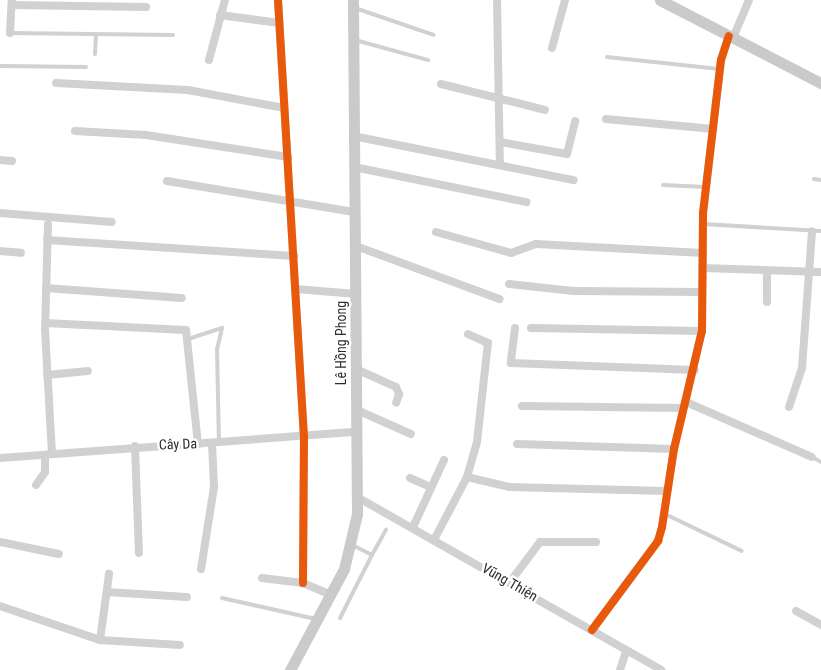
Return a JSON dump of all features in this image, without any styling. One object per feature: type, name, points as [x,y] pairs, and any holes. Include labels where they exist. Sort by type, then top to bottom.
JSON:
[{"type":"main road","points":[[660,0],[678,4],[731,37],[821,83]]},
{"type":"main road","name":"Lê Hồng Phong","points":[[290,670],[331,595],[352,545],[357,497],[353,4]]},
{"type":"street","points":[[209,60],[225,0]]},
{"type":"street","points":[[278,0],[292,203],[304,436],[303,582]]},
{"type":"street","points":[[497,0],[500,165]]},
{"type":"street","points":[[552,48],[565,0]]},
{"type":"street","points":[[592,630],[658,540],[665,514],[666,490],[674,449],[684,405],[695,370],[702,331],[703,224],[720,69],[731,37],[749,0]]},
{"type":"street","points":[[10,33],[12,3],[146,7]]},
{"type":"street","points":[[220,15],[279,23]]},
{"type":"street","points":[[56,83],[188,90],[284,108]]},
{"type":"street","points":[[441,84],[545,110]]},
{"type":"street","points":[[606,119],[714,129]]},
{"type":"street","points":[[500,142],[567,154],[575,121]]},
{"type":"street","points":[[75,131],[146,134],[288,157]]},
{"type":"street","points":[[353,136],[574,180]]},
{"type":"street","points":[[0,160],[12,161]]},
{"type":"street","points":[[354,167],[526,202]]},
{"type":"street","points":[[167,181],[355,212]]},
{"type":"street","points":[[0,213],[112,222]]},
{"type":"street","points":[[36,485],[45,472],[49,454],[45,323],[48,224]]},
{"type":"street","points":[[789,407],[802,368],[812,231]]},
{"type":"street","points":[[436,232],[503,252],[536,244],[703,254]]},
{"type":"street","points":[[47,240],[294,256]]},
{"type":"street","points":[[356,246],[499,299]]},
{"type":"street","points":[[0,251],[21,253]]},
{"type":"street","points":[[702,268],[821,272]]},
{"type":"street","points":[[767,271],[768,302]]},
{"type":"street","points":[[509,284],[574,292],[702,292]]},
{"type":"street","points":[[46,288],[182,298]]},
{"type":"street","points":[[296,289],[356,294]]},
{"type":"street","points":[[45,323],[182,329],[188,339],[198,444]]},
{"type":"street","points":[[515,328],[510,363],[695,370]]},
{"type":"street","points":[[531,328],[702,331]]},
{"type":"street","points":[[435,538],[467,477],[477,442],[488,343],[468,334]]},
{"type":"street","points":[[356,369],[396,387],[400,394],[396,403]]},
{"type":"street","points":[[47,375],[88,371]]},
{"type":"street","points":[[522,406],[684,405],[812,456]]},
{"type":"street","points":[[357,410],[411,434]]},
{"type":"street","name":"Cây Da","points":[[0,458],[135,446],[198,444],[356,432]]},
{"type":"street","points":[[201,569],[214,487],[216,442]]},
{"type":"street","points":[[517,444],[674,449]]},
{"type":"street","points":[[135,446],[139,553]]},
{"type":"street","points":[[413,527],[444,460]]},
{"type":"street","points":[[467,477],[509,488],[666,490]]},
{"type":"street","points":[[410,478],[430,487]]},
{"type":"street","name":"Vũng Thiện","points":[[357,497],[435,538],[660,670]]},
{"type":"street","points":[[0,542],[59,554]]},
{"type":"street","points":[[510,582],[537,544],[596,542]]},
{"type":"street","points":[[100,640],[109,574]]},
{"type":"street","points":[[262,578],[303,582],[331,595]]},
{"type":"street","points":[[108,592],[187,597]]},
{"type":"street","points":[[0,606],[100,640],[180,646]]},
{"type":"street","points":[[796,611],[821,625]]},
{"type":"street","points":[[620,670],[626,651]]},
{"type":"lane","points":[[353,4],[434,35]]},
{"type":"lane","points":[[10,33],[96,36],[173,35]]},
{"type":"lane","points":[[95,54],[96,36]]},
{"type":"lane","points":[[353,39],[428,60]]},
{"type":"lane","points":[[607,57],[720,69]]},
{"type":"lane","points":[[0,66],[86,67]]},
{"type":"lane","points":[[814,179],[821,180]]},
{"type":"lane","points":[[663,185],[706,187]]},
{"type":"lane","points":[[703,224],[821,231]]},
{"type":"lane","points":[[188,339],[222,329],[217,349],[216,442]]},
{"type":"lane","points":[[812,456],[821,462]]},
{"type":"lane","points":[[665,514],[742,551]]},
{"type":"lane","points":[[340,618],[386,530]]},
{"type":"lane","points":[[352,545],[372,555]]},
{"type":"lane","points":[[222,598],[318,619]]},
{"type":"cycle path","points":[[278,0],[304,436],[303,583]]},
{"type":"cycle path","points":[[592,630],[658,541],[662,527],[674,449],[702,331],[703,213],[721,60],[729,36]]}]
